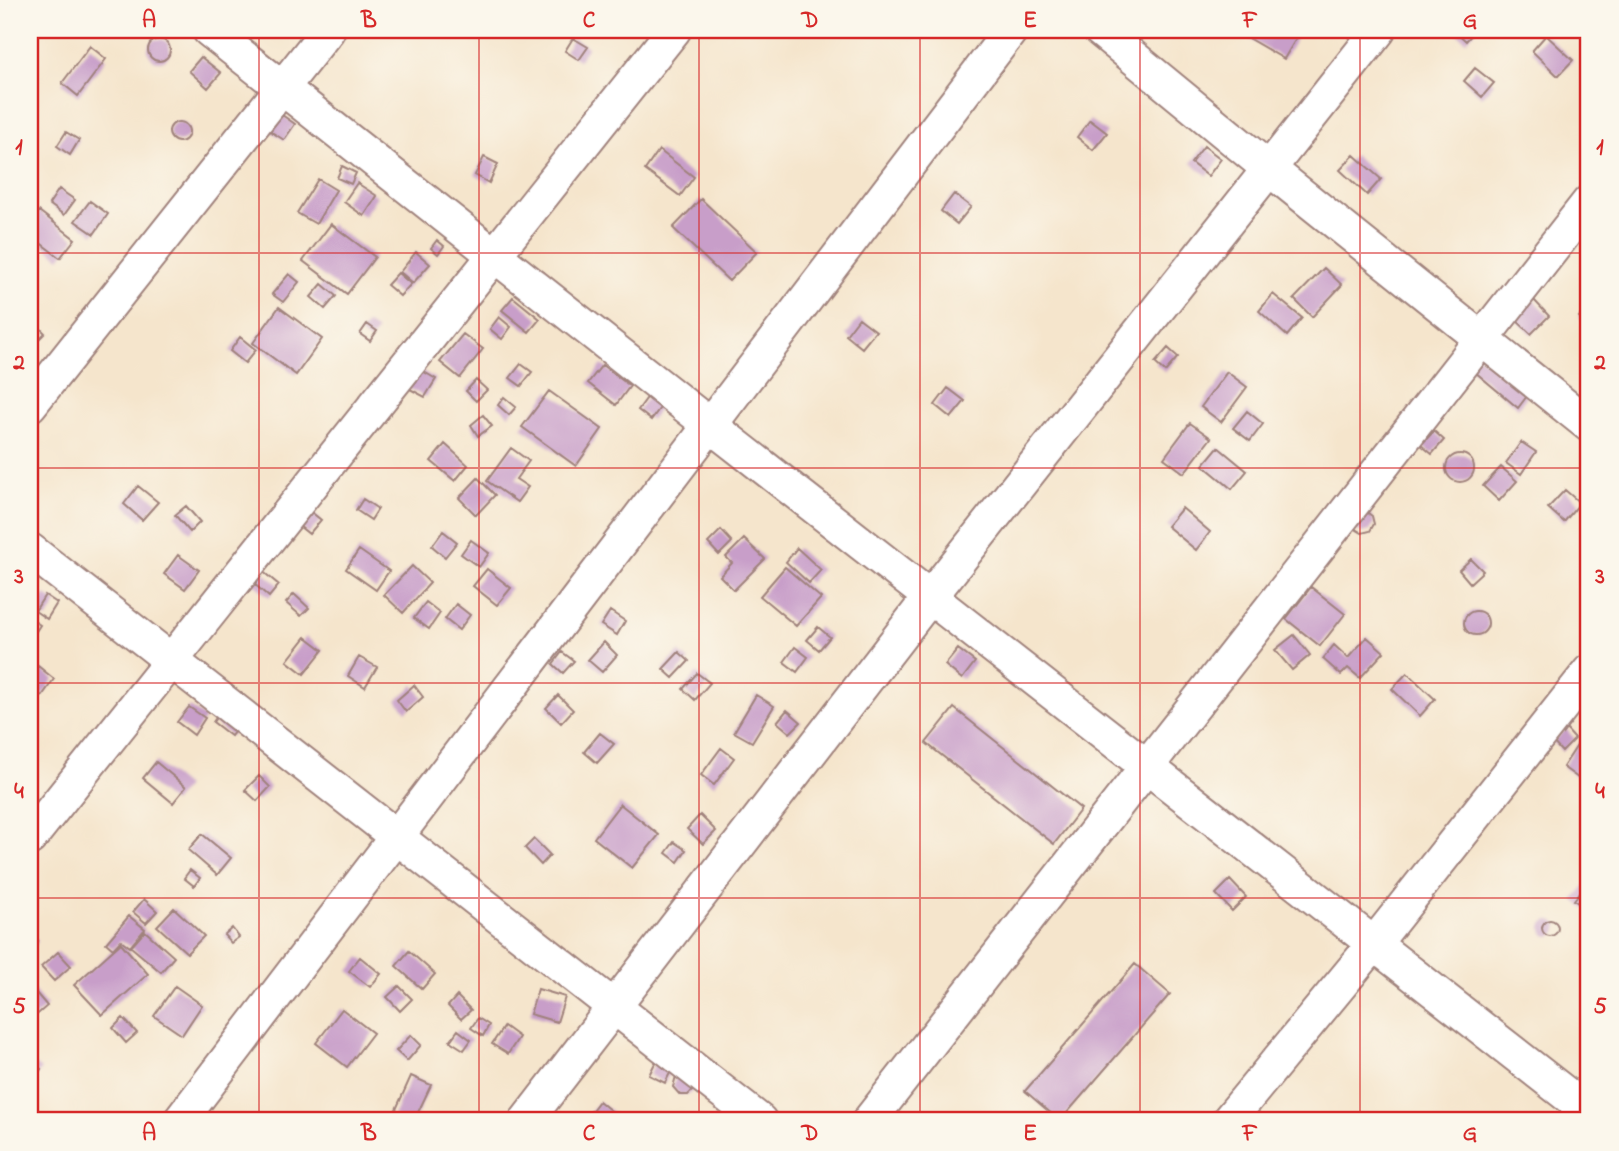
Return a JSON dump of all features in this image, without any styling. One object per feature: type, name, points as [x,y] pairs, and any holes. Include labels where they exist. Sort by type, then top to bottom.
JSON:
[{"type":"street","points":[[209,30],[1582,1109]]},
{"type":"street","points":[[30,405],[328,30]]},
{"type":"street","points":[[30,838],[674,30]]},
{"type":"street","points":[[180,1121],[1011,30]]},
{"type":"street","points":[[1100,30],[1589,425]]},
{"type":"street","points":[[526,1121],[930,597],[1379,30]]},
{"type":"street","points":[[869,1121],[1589,202]]},
{"type":"street","points":[[30,550],[760,1121]]},
{"type":"street","points":[[1228,1121],[1374,944],[1589,672]]},
{"type":"building","points":[[1234,30],[1301,30],[1284,59]]},
{"type":"building","points":[[1454,30],[1476,30],[1466,41]]},
{"type":"building","points":[[1546,35],[1573,60],[1558,76],[1532,51]]},
{"type":"building","points":[[573,38],[588,47],[579,60],[565,51]]},
{"type":"building","points":[[159,39],[167,42],[170,50],[167,58],[159,61],[151,58],[148,50],[151,42]]},
{"type":"building","points":[[90,46],[106,59],[78,96],[62,83]]},
{"type":"building","points":[[201,57],[221,73],[208,88],[189,71]]},
{"type":"building","points":[[1475,68],[1494,83],[1482,97],[1464,81]]},
{"type":"building","points":[[282,115],[295,124],[284,140],[270,131]]},
{"type":"building","points":[[1090,120],[1107,133],[1093,150],[1077,137]]},
{"type":"building","points":[[179,122],[186,125],[189,132],[186,139],[179,142],[172,139],[169,132],[172,125]]},
{"type":"building","points":[[66,132],[79,140],[70,155],[57,146]]},
{"type":"building","points":[[1204,146],[1221,159],[1208,176],[1191,163]]},
{"type":"building","points":[[659,150],[694,177],[680,196],[645,170]]},
{"type":"building","points":[[1354,155],[1381,179],[1367,195],[1340,170]]},
{"type":"building","points":[[484,157],[498,164],[489,183],[475,175]]},
{"type":"building","points":[[342,166],[356,173],[351,184],[337,178]]},
{"type":"building","points":[[318,179],[336,190],[316,224],[297,213]]},
{"type":"building","points":[[357,183],[377,196],[364,216],[344,202]]},
{"type":"building","points":[[59,189],[75,200],[64,215],[49,204]]},
{"type":"building","points":[[954,194],[971,207],[957,224],[941,211]]},
{"type":"building","points":[[701,199],[757,252],[729,281],[673,228]]},
{"type":"building","points":[[90,201],[108,214],[94,234],[75,221]]},
{"type":"building","points":[[39,211],[75,239],[60,258],[30,235],[30,223]]},
{"type":"building","points":[[331,224],[375,257],[347,294],[303,261]]},
{"type":"building","points":[[437,240],[444,246],[438,254],[431,248]]},
{"type":"building","points":[[416,252],[430,264],[413,283],[400,272]]},
{"type":"building","points":[[1324,268],[1342,285],[1312,317],[1294,299]]},
{"type":"building","points":[[398,273],[411,284],[400,296],[387,285]]},
{"type":"building","points":[[289,274],[299,282],[283,302],[272,294]]},
{"type":"building","points":[[322,284],[336,296],[325,309],[311,297]]},
{"type":"building","points":[[1273,294],[1302,318],[1287,336],[1259,311]]},
{"type":"building","points":[[513,297],[540,319],[529,332],[502,310]]},
{"type":"building","points":[[1533,299],[1549,316],[1531,334],[1514,318]]},
{"type":"building","points":[[1589,306],[1589,326],[1579,317]]},
{"type":"building","points":[[279,307],[322,339],[296,375],[253,343]]},
{"type":"building","points":[[499,317],[511,327],[502,339],[490,329]]},
{"type":"building","points":[[859,318],[876,331],[862,348],[846,335]]},
{"type":"building","points":[[367,324],[377,331],[370,341],[360,334]]},
{"type":"building","points":[[38,326],[45,333],[36,342],[30,336]]},
{"type":"building","points":[[463,334],[483,349],[460,378],[440,362]]},
{"type":"building","points":[[240,337],[256,350],[245,363],[230,351]]},
{"type":"building","points":[[1168,348],[1178,357],[1165,372],[1155,363]]},
{"type":"building","points":[[1477,355],[1527,396],[1518,408],[1468,366]]},
{"type":"building","points":[[521,364],[532,372],[521,386],[510,378]]},
{"type":"building","points":[[602,365],[630,386],[616,405],[588,383]]},
{"type":"building","points":[[419,369],[436,379],[425,397],[408,388]]},
{"type":"building","points":[[1227,372],[1247,387],[1221,422],[1201,407]]},
{"type":"building","points":[[476,380],[487,390],[476,401],[466,391]]},
{"type":"building","points":[[948,388],[965,401],[951,418],[935,405]]},
{"type":"building","points":[[549,391],[602,429],[576,466],[522,427]]},
{"type":"building","points":[[649,395],[662,405],[651,420],[638,410]]},
{"type":"building","points":[[504,397],[516,407],[509,415],[498,405]]},
{"type":"building","points":[[1247,411],[1263,424],[1250,441],[1233,428]]},
{"type":"building","points":[[483,415],[492,426],[478,436],[471,425]]},
{"type":"building","points":[[1190,423],[1211,438],[1184,473],[1164,458]]},
{"type":"building","points":[[1434,431],[1444,440],[1432,454],[1421,445]]},
{"type":"building","points":[[1521,442],[1536,452],[1521,474],[1506,463]]},
{"type":"building","points":[[445,444],[468,465],[455,481],[431,461]]},
{"type":"building","points":[[1218,447],[1247,471],[1232,489],[1203,465]]},
{"type":"building","points":[[511,448],[529,461],[516,479],[528,487],[517,502],[487,481]]},
{"type":"building","points":[[1460,454],[1470,458],[1474,468],[1470,478],[1460,482],[1450,478],[1446,468],[1450,458]]},
{"type":"building","points":[[1501,467],[1517,481],[1499,501],[1483,486]]},
{"type":"building","points":[[478,478],[495,495],[476,515],[459,498]]},
{"type":"building","points":[[138,486],[158,502],[142,520],[124,504]]},
{"type":"building","points":[[1565,490],[1580,503],[1564,522],[1548,508]]},
{"type":"building","points":[[363,499],[378,509],[371,520],[356,510]]},
{"type":"building","points":[[186,506],[200,522],[190,532],[175,515]]},
{"type":"building","points":[[305,507],[321,520],[309,534],[294,522]]},
{"type":"building","points":[[1182,508],[1210,532],[1196,550],[1167,526]]},
{"type":"building","points":[[1364,510],[1372,516],[1374,524],[1370,531],[1362,533],[1352,527]]},
{"type":"building","points":[[721,530],[732,542],[719,555],[708,543]]},
{"type":"building","points":[[443,531],[457,542],[445,557],[432,546]]},
{"type":"building","points":[[744,539],[765,559],[734,590],[720,576],[732,563],[726,557]]},
{"type":"building","points":[[471,540],[489,553],[479,567],[461,554]]},
{"type":"building","points":[[797,548],[821,570],[809,583],[786,562]]},
{"type":"building","points":[[359,550],[389,571],[376,590],[346,569]]},
{"type":"building","points":[[178,555],[199,570],[185,589],[164,574]]},
{"type":"building","points":[[1471,559],[1483,571],[1470,583],[1459,570]]},
{"type":"building","points":[[412,566],[430,583],[403,613],[384,595]]},
{"type":"building","points":[[785,567],[821,598],[796,626],[760,596]]},
{"type":"building","points":[[487,569],[511,588],[497,605],[473,586]]},
{"type":"building","points":[[261,570],[279,585],[269,597],[251,581]]},
{"type":"building","points":[[1311,587],[1345,614],[1320,646],[1286,619]]},
{"type":"building","points":[[294,594],[309,608],[301,616],[286,603]]},
{"type":"building","points":[[45,595],[57,603],[47,619],[35,611]]},
{"type":"building","points":[[426,602],[440,613],[429,629],[414,618]]},
{"type":"building","points":[[456,604],[470,615],[459,630],[445,619]]},
{"type":"building","points":[[610,611],[625,621],[617,635],[601,625]]},
{"type":"building","points":[[1476,611],[1487,618],[1488,623],[1481,634],[1476,635],[1465,628],[1464,623],[1471,612]]},
{"type":"building","points":[[30,618],[40,625],[33,636],[30,633]]},
{"type":"building","points":[[818,627],[830,637],[819,650],[807,640]]},
{"type":"building","points":[[1294,635],[1310,655],[1292,670],[1275,650]]},
{"type":"building","points":[[306,637],[323,650],[304,674],[287,661]]},
{"type":"building","points":[[1367,637],[1384,652],[1360,678],[1348,668],[1341,675],[1323,659],[1334,645],[1348,658]]},
{"type":"building","points":[[604,642],[617,655],[602,672],[588,660]]},
{"type":"building","points":[[795,647],[808,657],[797,672],[784,662]]},
{"type":"building","points":[[958,649],[975,662],[962,679],[945,665]]},
{"type":"building","points":[[562,652],[574,661],[563,673],[553,664]]},
{"type":"building","points":[[679,652],[689,661],[673,678],[663,669]]},
{"type":"building","points":[[359,657],[377,667],[365,687],[348,676]]},
{"type":"building","points":[[38,666],[54,679],[42,696],[30,687],[30,678]]},
{"type":"building","points":[[697,673],[710,683],[695,700],[683,689]]},
{"type":"building","points":[[1407,673],[1435,699],[1420,716],[1392,689]]},
{"type":"building","points":[[414,685],[423,697],[406,712],[397,700]]},
{"type":"building","points":[[558,695],[573,710],[561,723],[546,708]]},
{"type":"building","points":[[756,695],[774,706],[752,742],[734,732]]},
{"type":"building","points":[[189,707],[205,718],[194,735],[177,722]]},
{"type":"building","points":[[223,708],[242,721],[231,736],[213,722]]},
{"type":"building","points":[[954,708],[1081,809],[1054,844],[926,743]]},
{"type":"building","points":[[787,710],[801,722],[790,733],[777,722]]},
{"type":"building","points":[[1566,729],[1575,739],[1562,752],[1553,742]]},
{"type":"building","points":[[1586,732],[1589,734],[1589,761],[1578,778],[1563,767]]},
{"type":"building","points":[[600,733],[614,744],[597,763],[584,752]]},
{"type":"building","points":[[721,748],[734,758],[714,785],[701,775]]},
{"type":"building","points":[[156,762],[186,787],[173,803],[143,778]]},
{"type":"building","points":[[259,776],[270,787],[257,801],[245,790]]},
{"type":"building","points":[[620,804],[659,835],[632,868],[594,838]]},
{"type":"building","points":[[700,815],[716,831],[703,844],[687,829]]},
{"type":"building","points":[[202,834],[231,858],[217,875],[188,850]]},
{"type":"building","points":[[534,839],[550,855],[541,865],[525,848]]},
{"type":"building","points":[[674,842],[686,850],[678,862],[666,853]]},
{"type":"building","points":[[190,870],[200,878],[194,886],[184,878]]},
{"type":"building","points":[[1230,880],[1246,897],[1232,911],[1216,894]]},
{"type":"building","points":[[1589,881],[1589,911],[1574,900]]},
{"type":"building","points":[[144,899],[157,911],[146,923],[133,912]]},
{"type":"building","points":[[174,908],[204,936],[187,953],[157,926]]},
{"type":"building","points":[[129,916],[145,929],[130,947],[121,940],[113,949],[106,943]]},
{"type":"building","points":[[1550,920],[1556,922],[1556,934],[1550,936],[1544,934],[1542,928],[1544,922]]},
{"type":"building","points":[[232,928],[239,937],[231,943],[224,935]]},
{"type":"building","points":[[145,931],[174,957],[161,972],[131,947]]},
{"type":"building","points":[[30,935],[38,941],[30,953]]},
{"type":"building","points":[[121,943],[148,974],[102,1015],[74,985]]},
{"type":"building","points":[[409,951],[435,974],[422,989],[396,966]]},
{"type":"building","points":[[58,952],[71,966],[54,981],[41,967]]},
{"type":"building","points":[[360,957],[381,974],[370,987],[349,971]]},
{"type":"building","points":[[1135,964],[1170,994],[1060,1121],[1025,1091]]},
{"type":"building","points":[[30,986],[47,1006],[32,1019],[30,1017]]},
{"type":"building","points":[[175,986],[202,1005],[182,1035],[154,1016]]},
{"type":"building","points":[[399,986],[412,999],[400,1011],[387,997]]},
{"type":"building","points":[[538,989],[565,997],[557,1022],[530,1014]]},
{"type":"building","points":[[457,996],[471,1010],[461,1019],[448,1006]]},
{"type":"building","points":[[342,1009],[373,1033],[347,1067],[316,1043]]},
{"type":"building","points":[[123,1018],[137,1033],[126,1043],[113,1028]]},
{"type":"building","points":[[478,1018],[489,1025],[483,1036],[471,1028]]},
{"type":"building","points":[[504,1026],[519,1037],[508,1054],[492,1044]]},
{"type":"building","points":[[458,1030],[471,1040],[464,1050],[450,1041]]},
{"type":"building","points":[[411,1035],[421,1045],[407,1061],[396,1051]]},
{"type":"building","points":[[658,1057],[674,1065],[665,1083],[649,1075]]},
{"type":"building","points":[[30,1061],[41,1069],[33,1081],[30,1079]]},
{"type":"building","points":[[679,1074],[696,1087],[688,1095],[680,1095],[673,1087]]},
{"type":"building","points":[[411,1076],[431,1085],[414,1121],[404,1121],[393,1116]]},
{"type":"building","points":[[599,1101],[617,1116],[613,1121],[584,1121]]}]
